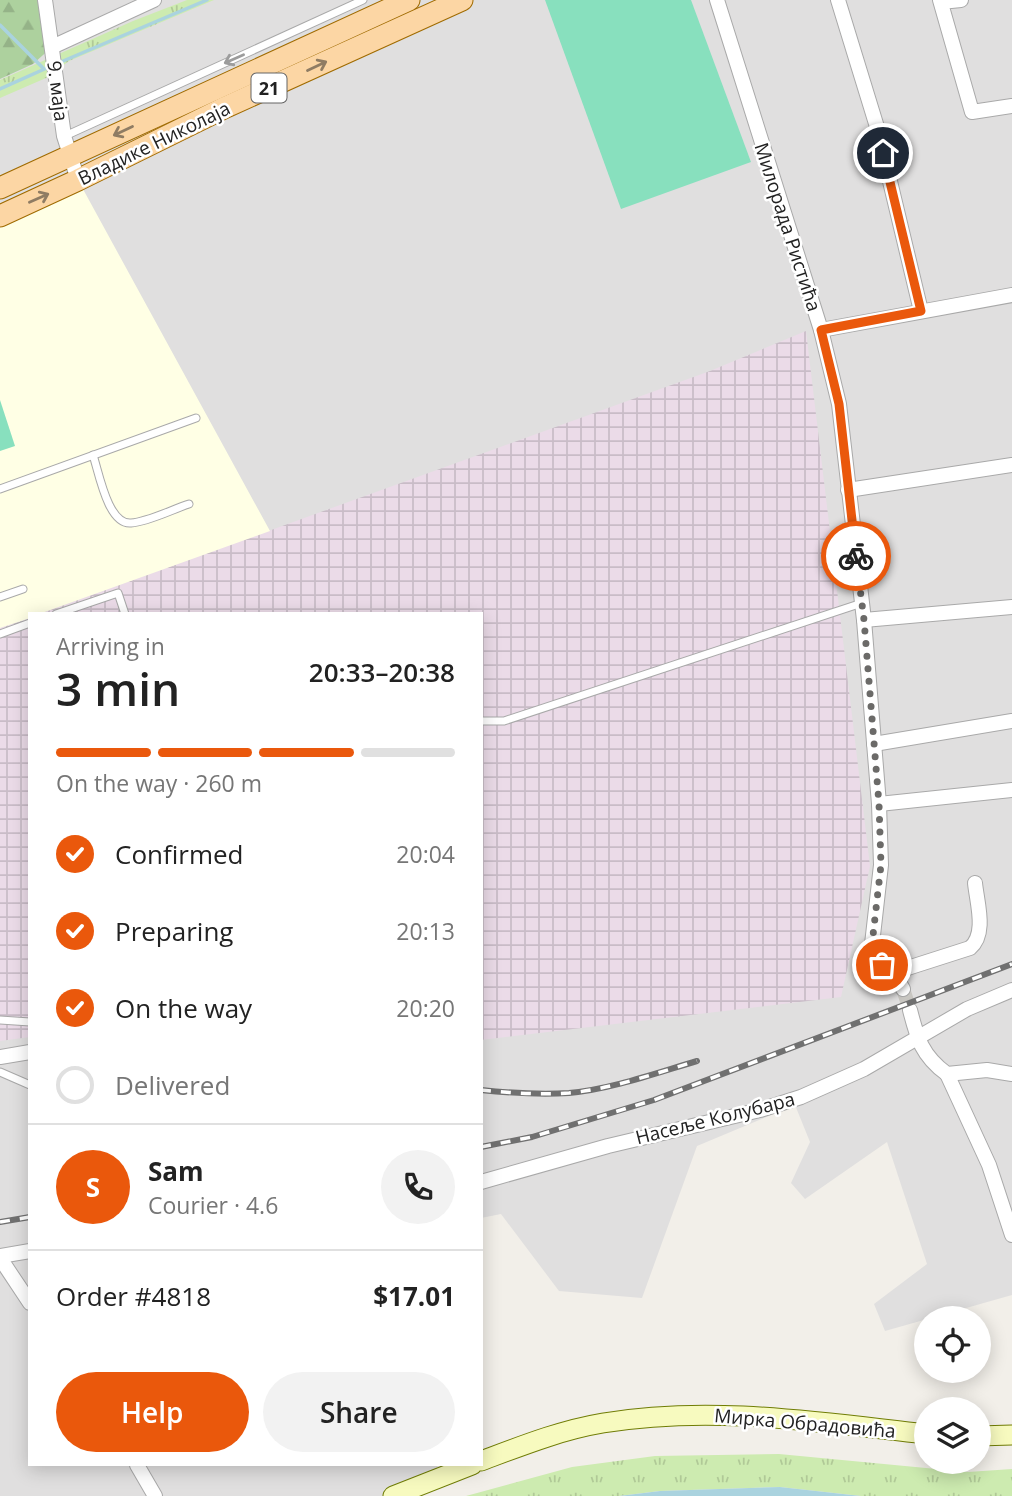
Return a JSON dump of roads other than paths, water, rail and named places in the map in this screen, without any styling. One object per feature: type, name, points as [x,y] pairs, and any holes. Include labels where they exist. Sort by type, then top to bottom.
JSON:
[{"type":"main road","name":"Владике Николаја","points":[[0,188],[66,146],[409,0]]},
{"type":"main road","name":"Владике Николаја","points":[[0,216],[226,107],[462,0]]},
{"type":"street","name":"9. маја","points":[[45,0],[66,146],[78,180]]},
{"type":"street","points":[[52,47],[154,0]]},
{"type":"street","name":"Милорада Ристића","points":[[717,0],[821,330],[839,404],[863,603],[879,804],[881,865],[872,944],[877,959],[903,989]]},
{"type":"street","points":[[838,0],[877,127],[921,311]]},
{"type":"street","points":[[961,0],[940,1],[972,112],[1012,106]]},
{"type":"street","points":[[821,330],[1012,295]]},
{"type":"street","points":[[848,490],[1012,465]]},
{"type":"street","points":[[864,620],[1012,607]]},
{"type":"street","points":[[874,744],[1012,720]]},
{"type":"street","points":[[879,804],[1012,790]]},
{"type":"street","points":[[891,973],[970,948],[977,942],[980,933],[975,883]]},
{"type":"street","name":"Насеље Колубара","points":[[483,1181],[608,1146],[760,1110],[801,1097],[864,1069],[967,1009],[1012,990]]},
{"type":"street","points":[[910,1010],[917,1039],[938,1067],[947,1074],[989,1166],[1012,1235]]},
{"type":"street","points":[[0,1057],[28,1052]]},
{"type":"street","points":[[947,1074],[987,1070],[1012,1074]]},
{"type":"street","points":[[28,1251],[0,1257],[28,1300]]},
{"type":"street","name":"Мирка Обрадовића","points":[[483,1460],[540,1439],[600,1423],[661,1415],[737,1414],[914,1433]]},
{"type":"street","points":[[991,1436],[1012,1435]]},
{"type":"street","points":[[138,1466],[155,1496]]},
{"type":"street","points":[[393,1496],[469,1466]]},
{"type":"lane","points":[[66,146],[363,0]]},
{"type":"lane","points":[[0,489],[196,418]]},
{"type":"lane","points":[[93,455],[111,511],[121,520],[133,523],[189,504]]},
{"type":"lane","points":[[0,597],[23,589]]},
{"type":"lane","points":[[62,612],[118,593],[124,612]]},
{"type":"lane","points":[[483,721],[504,721],[863,603]]},
{"type":"lane","points":[[0,634],[28,624]]},
{"type":"lane","points":[[0,1020],[28,1022]]},
{"type":"lane","points":[[0,1072],[28,1084]]},
{"type":"water","points":[[780,1487],[861,1496],[619,1496],[660,1491]]},
{"type":"waterway","points":[[56,64],[207,0]]},
{"type":"waterway","points":[[0,25],[43,68]]},
{"type":"waterway","points":[[0,89],[49,67]]},
{"type":"tunnel","points":[[903,989],[910,1010]]},
{"type":"railway","points":[[483,1147],[532,1137],[654,1100],[1012,964]]},
{"type":"railway","points":[[483,1090],[536,1094],[585,1091],[697,1061]]},
{"type":"railway","points":[[0,1222],[28,1217]]}]
